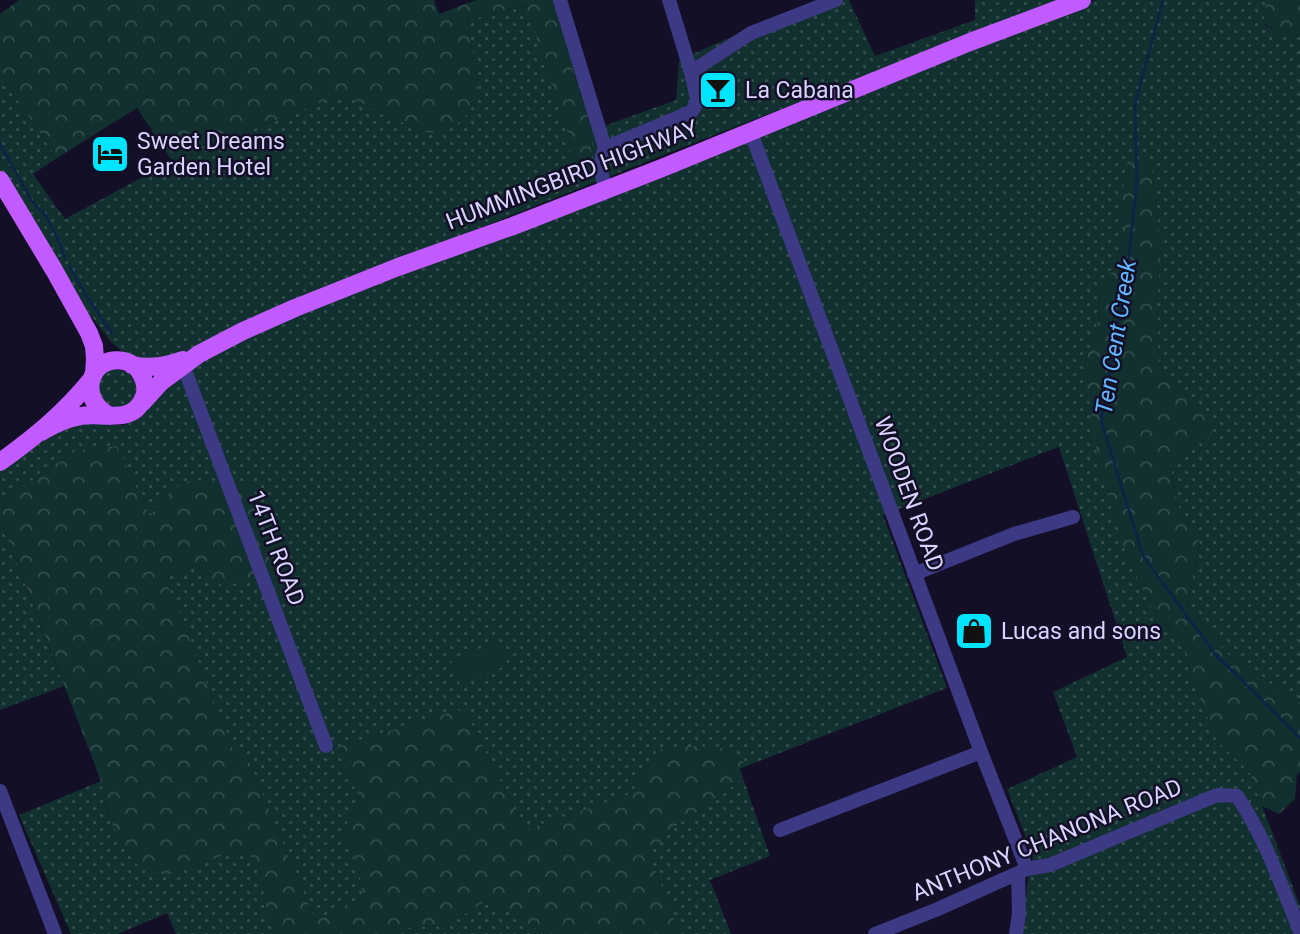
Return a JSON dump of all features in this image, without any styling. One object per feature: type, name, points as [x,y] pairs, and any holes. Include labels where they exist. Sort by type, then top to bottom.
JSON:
[{"type":"main road","name":"HUMMINGBIRD HIGHWAY","points":[[142,403],[161,382],[199,354],[295,308],[606,190],[970,42],[1082,0]]},
{"type":"main road","points":[[0,180],[81,317],[94,345],[95,359],[90,389],[92,398],[102,412],[110,415]]},
{"type":"main road","points":[[41,432],[72,418],[95,414],[128,415],[142,403],[145,395],[143,377],[139,370],[104,342],[81,317]]},
{"type":"main road","name":"HUMMINGBIRD HIGHWAY","points":[[129,363],[163,366],[199,354]]},
{"type":"main road","points":[[0,462],[41,432],[70,404],[99,368],[116,361],[129,363]]},
{"type":"street","points":[[560,0],[605,148],[601,158],[601,170],[606,190]]},
{"type":"street","points":[[605,148],[691,112],[695,106],[691,72],[669,0]]},
{"type":"street","points":[[691,72],[751,33],[836,0]]},
{"type":"street","name":"WOODEN ROAD","points":[[751,133],[981,752],[1022,871]]},
{"type":"street","name":"14TH ROAD","points":[[183,365],[326,746]]},
{"type":"street","points":[[915,574],[1014,534],[1073,517]]},
{"type":"street","points":[[780,830],[981,752]]},
{"type":"street","points":[[0,791],[55,934]]},
{"type":"street","name":"ANTHONY CHANONA ROAD","points":[[875,934],[1022,871],[1050,865],[1217,796],[1237,796],[1250,814],[1300,931]]},
{"type":"street","points":[[1016,934],[1022,871]]},
{"type":"green space","points":[[19,0],[434,0],[439,14],[476,0],[550,0],[592,130],[591,171],[572,179],[570,140],[526,6],[468,20],[477,84],[474,102],[463,120],[438,134],[421,131],[342,94],[172,161],[137,108],[57,158],[0,74],[0,14]]},
{"type":"green space","points":[[550,0],[563,0],[601,127],[676,100],[679,60],[816,0],[849,0],[875,56],[975,20],[975,0],[1062,0],[313,294],[172,360],[129,357],[111,342],[92,317],[81,324],[0,188],[0,74],[57,158],[33,174],[65,219],[172,161],[342,94],[421,131],[477,84],[468,20],[527,6],[570,140],[572,178],[591,171],[592,130]]},
{"type":"green space","points":[[1096,0],[1266,0],[1264,24],[1282,36],[1300,35],[1300,704],[1227,654],[1188,606],[1200,542],[1178,505],[1171,468],[1187,452],[1211,436],[1189,397],[1164,378],[1158,358],[1157,298],[1161,246],[1151,163],[1122,193],[1123,239],[1116,265],[1101,289],[1098,321],[1084,366],[1156,616],[1181,640],[1194,684],[1217,741],[1249,771],[1300,906],[1300,934],[1023,934],[1027,886],[1033,856],[1007,789],[1077,757],[1053,692],[1127,657],[1059,447],[883,515],[947,688],[749,765],[720,747],[658,750],[631,794],[525,830],[469,719],[458,710],[338,747],[359,798],[343,832],[360,874],[363,900],[315,920],[246,754],[233,749],[165,578],[198,565],[223,586],[286,568],[277,538],[260,535],[162,500],[150,517],[117,446],[77,450],[0,502],[0,469],[55,431],[72,423],[99,421],[124,425],[132,422],[170,380],[244,337],[703,152]]},
{"type":"green space","points":[[1266,0],[1300,0],[1300,35],[1282,36],[1264,23]]},
{"type":"green space","points":[[1128,157],[1151,163],[1161,246],[1157,298],[1158,358],[1164,378],[1212,419],[1211,436],[1187,452],[1171,469],[1178,505],[1200,542],[1188,606],[1227,654],[1300,704],[1300,772],[1297,774],[1295,799],[1279,814],[1262,806],[1249,771],[1217,741],[1194,684],[1181,640],[1156,616],[1126,555],[1099,466],[1084,366],[1098,321],[1101,289],[1116,265],[1123,239],[1122,193]]},
{"type":"green space","points":[[111,369],[126,372],[135,379],[137,384],[131,404],[112,409],[101,402],[99,382]]},
{"type":"green space","points":[[117,446],[150,516],[162,500],[183,482],[205,480],[224,485],[248,483],[259,500],[260,534],[277,538],[286,568],[283,590],[266,589],[259,578],[223,586],[198,565],[165,578],[233,749],[246,754],[315,920],[363,900],[360,874],[343,832],[359,798],[337,747],[458,710],[469,719],[525,830],[631,794],[658,750],[682,746],[720,747],[749,765],[740,769],[743,778],[678,824],[649,854],[680,934],[544,934],[509,911],[485,902],[444,926],[398,928],[392,934],[276,934],[266,906],[259,863],[243,851],[226,854],[194,868],[166,875],[139,867],[125,850],[109,817],[101,781],[0,519],[0,502],[77,450]]},
{"type":"green space","points":[[0,519],[64,686],[0,710]]},
{"type":"green space","points":[[499,641],[508,665],[460,684],[451,660]]},
{"type":"green space","points":[[743,778],[770,856],[710,880],[731,934],[680,934],[649,854],[678,824]]},
{"type":"green space","points":[[101,781],[109,818],[194,868],[226,854],[243,851],[259,863],[266,906],[276,934],[176,934],[167,913],[118,934],[71,934],[19,815]]},
{"type":"green space","points":[[485,902],[509,911],[544,934],[392,934],[398,928],[444,926]]},
{"type":"waterway","name":"Ten Cent Creek","points":[[1163,0],[1135,104],[1137,179],[1127,275],[1101,420],[1143,556],[1215,654],[1300,738]]},
{"type":"waterway","points":[[0,144],[31,200],[46,216],[65,259]]},
{"type":"waterway","points":[[69,266],[112,334]]},
{"type":"place","name":"La Cabana","points":[[718,90]]},
{"type":"place","name":"Sweet Dreams Garden Hotel","points":[[110,154]]},
{"type":"place","name":"Lucas and sons","points":[[974,631]]}]
